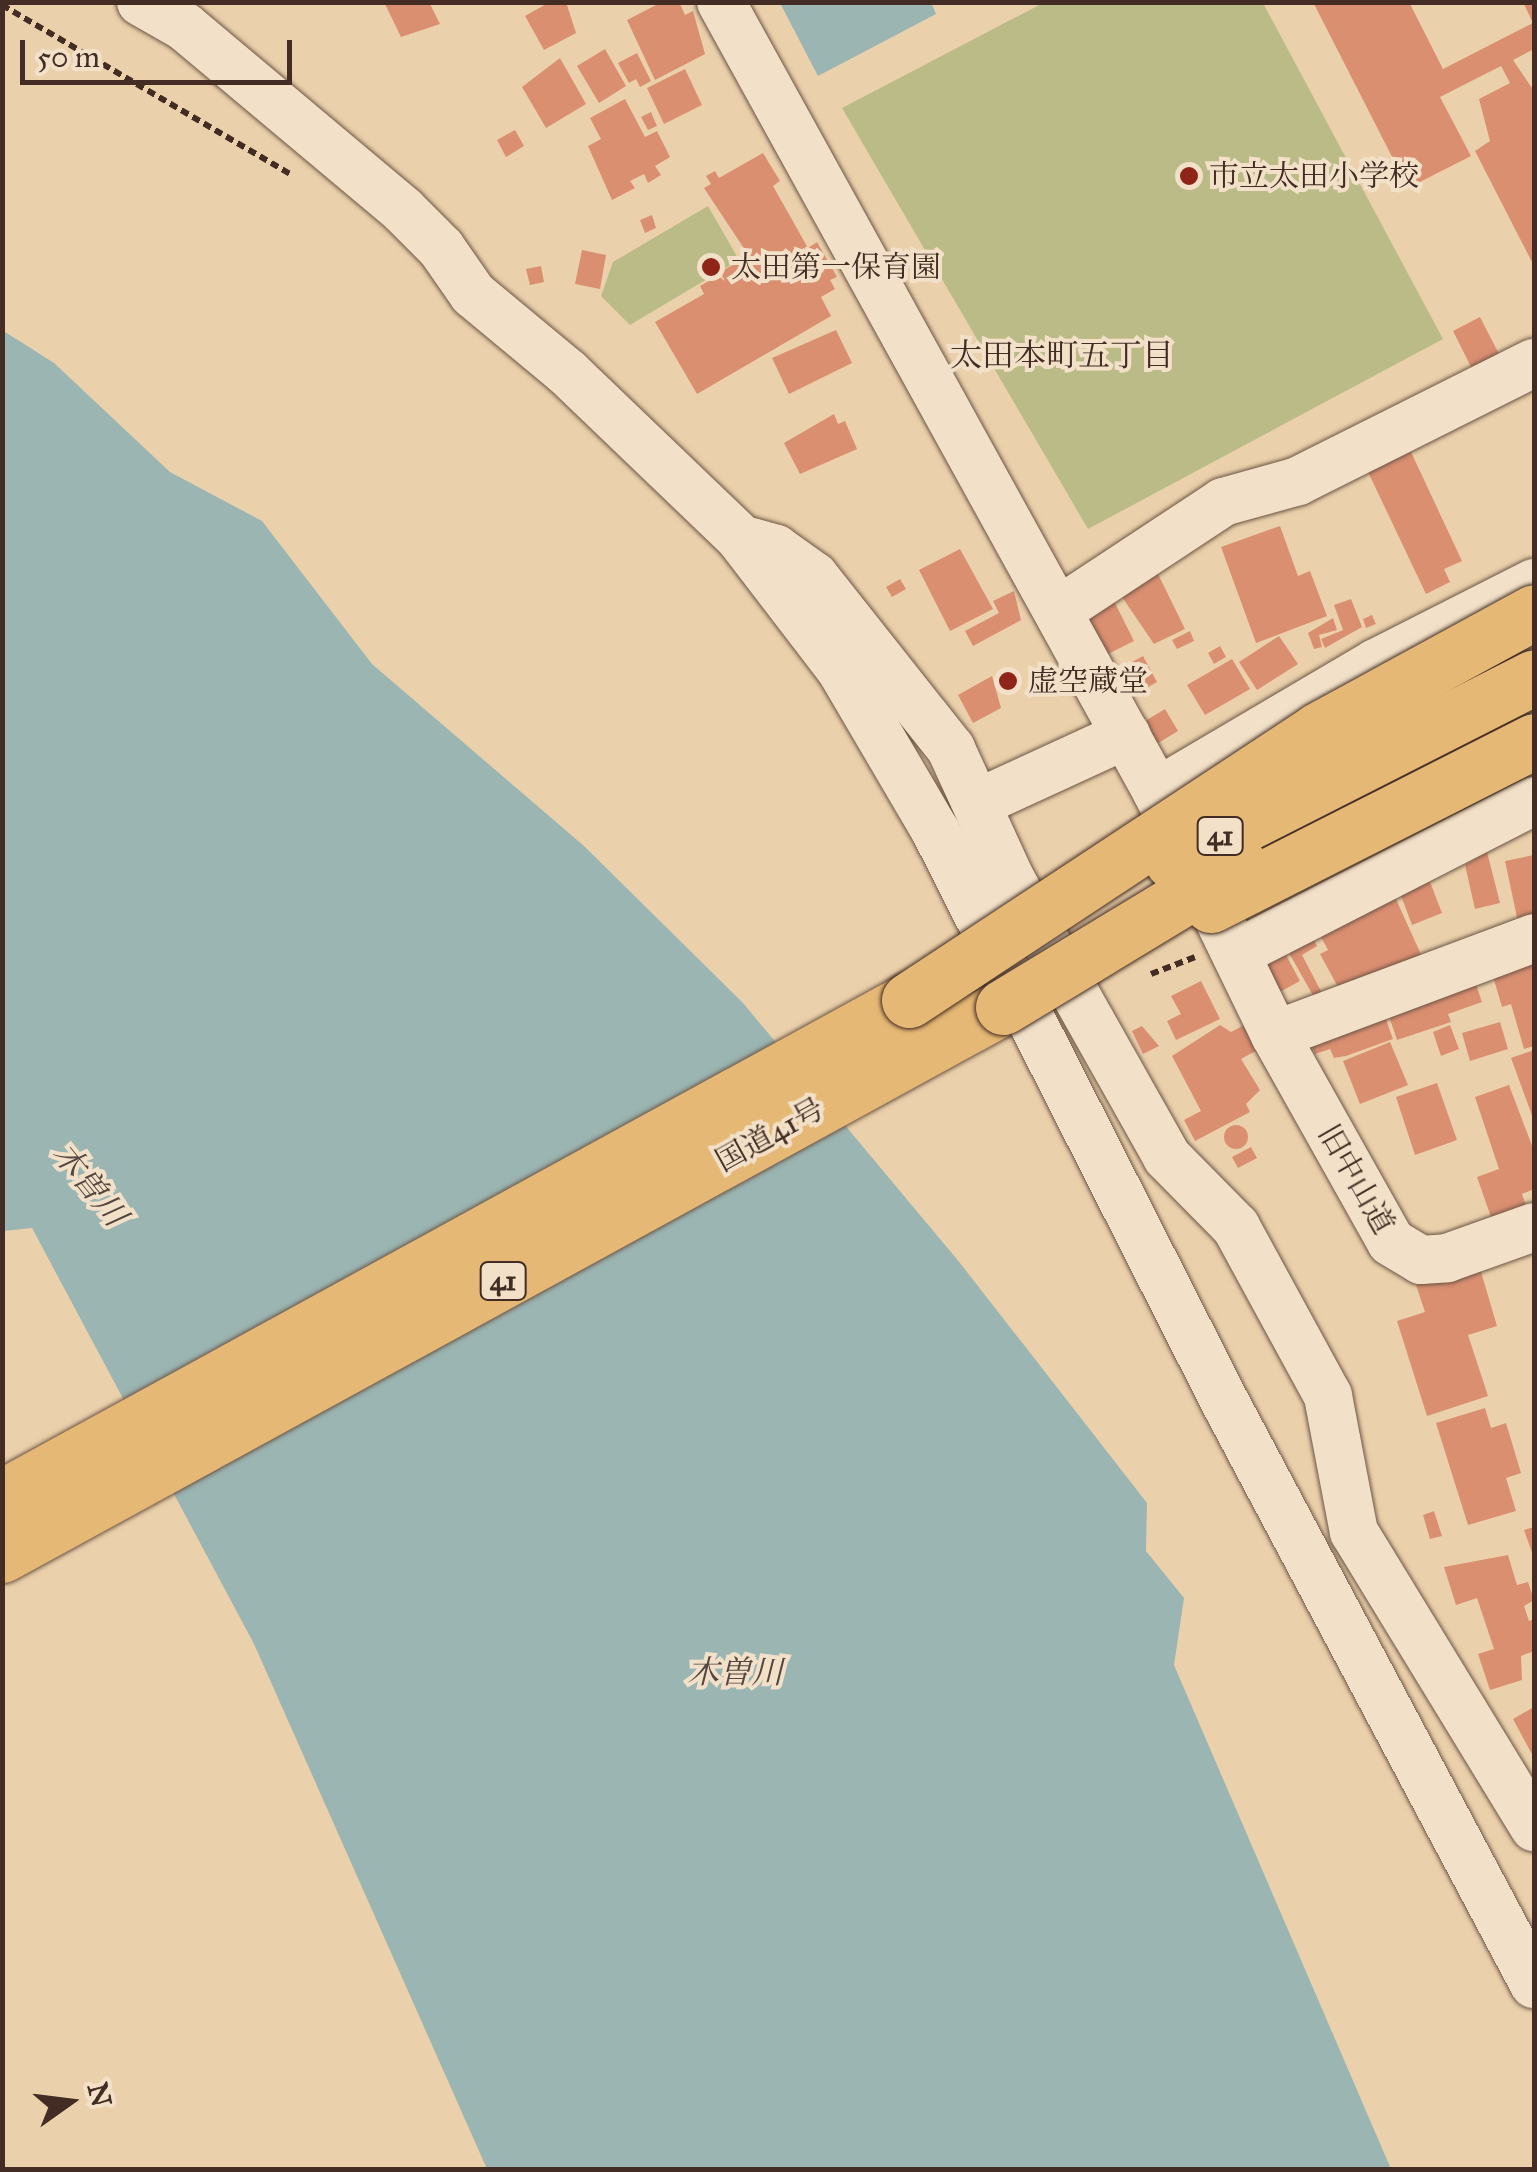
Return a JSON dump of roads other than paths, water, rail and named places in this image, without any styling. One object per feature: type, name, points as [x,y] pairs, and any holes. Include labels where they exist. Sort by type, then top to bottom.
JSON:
[{"type":"highway","points":[[908,1000],[1318,730],[1534,612]]},
{"type":"highway","name":"国道41号","points":[[2,1496],[908,1000],[1534,677]]},
{"type":"highway","name":"国道41号","points":[[2,1555],[1002,1007],[1225,871],[1534,711]]},
{"type":"highway","points":[[1002,1007],[1534,742]]},
{"type":"street","points":[[141,2],[191,15],[403,210],[473,294],[568,374],[739,538],[842,670],[936,832],[1226,1404],[1534,1984]]},
{"type":"street","points":[[721,2],[1126,735],[1236,947],[1275,1035],[1420,975],[1534,938]]},
{"type":"street","points":[[1058,611],[1223,502],[1298,481],[1534,363]]},
{"type":"street","points":[[739,538],[776,549],[814,576],[892,667],[980,802],[1010,878],[1167,1156],[1236,1227],[1328,1396],[1354,1532],[1534,1827]]},
{"type":"street","points":[[1156,792],[1376,663],[1534,582]]},
{"type":"street","points":[[980,802],[1126,735]]},
{"type":"street","points":[[1236,947],[1534,801]]},
{"type":"street","name":"旧中山道","points":[[1275,1035],[1390,1242],[1404,1254],[1447,1258],[1534,1227]]},
{"type":"water","points":[[780,3],[931,3],[936,14],[818,76]]},
{"type":"water","name":"木曽川","points":[[2,330],[54,363],[170,472],[262,521],[372,664],[584,846],[743,1003],[960,1263],[1147,1503],[1146,1551],[1184,1598],[1174,1665],[1391,2169],[487,2169],[254,1644],[32,1228],[3,1231]]},
{"type":"place","name":"市立太田小学校","points":[[1189,176]]},
{"type":"place","name":"太田第一保育園","points":[[711,267]]},
{"type":"place","name":"虚空蔵堂","points":[[1008,681]]},
{"type":"district","name":"太田本町五丁目","points":[[1062,356]]}]
